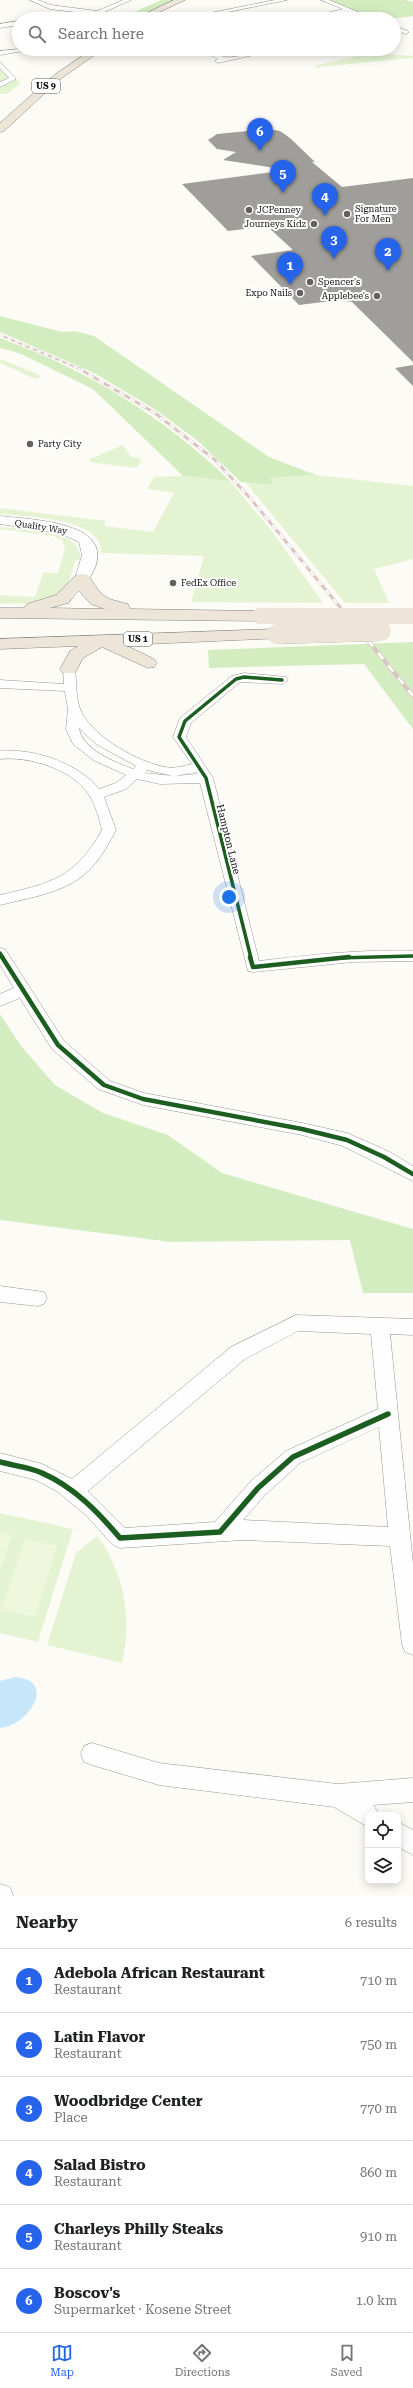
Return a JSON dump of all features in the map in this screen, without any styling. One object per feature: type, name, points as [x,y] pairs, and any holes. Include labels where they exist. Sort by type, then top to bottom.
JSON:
[{"type":"highway","points":[[154,12],[181,0]]},
{"type":"highway","points":[[167,12],[192,0]]},
{"type":"highway","name":"US 9","points":[[28,89],[74,56]]},
{"type":"highway","name":"US 9","points":[[0,129],[56,78],[88,56]]},
{"type":"highway","points":[[5,613],[62,598],[82,580],[89,596],[97,601],[154,615]]},
{"type":"highway","points":[[5,613],[413,616]]},
{"type":"highway","name":"US 1","points":[[0,644],[413,630]]},
{"type":"highway","points":[[69,669],[76,655],[102,640],[148,663],[144,655],[146,649],[154,644],[173,637]]},
{"type":"highway","points":[[19,643],[57,654],[64,660],[69,669]]},
{"type":"street","points":[[33,0],[50,6],[90,12]]},
{"type":"street","points":[[99,12],[128,0]]},
{"type":"street","points":[[223,12],[284,0]]},
{"type":"street","points":[[324,0],[354,12]]},
{"type":"street","points":[[339,12],[349,10]]},
{"type":"street","points":[[0,26],[12,24]]},
{"type":"street","points":[[401,30],[406,32]]},
{"type":"street","points":[[0,54],[12,52]]},
{"type":"street","points":[[217,56],[226,60]]},
{"type":"street","points":[[218,61],[245,56]]},
{"type":"street","points":[[0,64],[13,78],[0,85]]},
{"type":"street","name":"Quality Way","points":[[0,520],[63,529],[82,538],[88,544],[90,552],[82,580]]},
{"type":"street","points":[[69,669],[74,710],[72,721],[74,733],[91,753],[135,774],[168,780],[203,772]]},
{"type":"street","name":"Hampton Lane","points":[[282,680],[244,677],[236,679],[185,721],[179,737],[203,772],[253,967],[348,957],[389,955],[413,956]]},
{"type":"street","points":[[0,684],[72,688]]},
{"type":"street","points":[[74,710],[85,728],[105,745],[146,764],[168,772],[203,772]]},
{"type":"street","points":[[91,753],[105,745]]},
{"type":"street","points":[[0,755],[35,758],[61,766],[81,777],[97,795],[105,809],[109,830],[98,850],[80,871],[56,884],[28,894],[0,900]]},
{"type":"street","points":[[97,795],[121,786],[146,764]]},
{"type":"street","points":[[0,953],[58,1045],[104,1085],[144,1099],[302,1129],[347,1140],[384,1157],[413,1174]]},
{"type":"street","points":[[0,1000],[24,990]]},
{"type":"street","points":[[0,1294],[38,1298]]},
{"type":"street","points":[[74,1490],[238,1353],[296,1323],[413,1327]]},
{"type":"street","points":[[380,1325],[399,1537],[413,1644]]},
{"type":"street","points":[[220,1532],[258,1488],[293,1457],[388,1414]]},
{"type":"street","points":[[0,1462],[41,1473],[74,1490],[99,1514],[120,1538],[243,1530],[399,1537]]},
{"type":"street","points":[[92,1754],[159,1774],[338,1796],[413,1790]]},
{"type":"street","points":[[338,1796],[365,1813]]},
{"type":"street","points":[[401,1836],[413,1843]]},
{"type":"green space","points":[[161,0],[174,0],[147,12],[134,12]]},
{"type":"green space","points":[[328,0],[405,0],[413,2],[413,16],[401,18],[401,12],[358,12]]},
{"type":"green space","points":[[358,56],[413,56],[413,58],[319,67],[319,69],[314,66]]},
{"type":"green space","points":[[0,65],[21,83],[7,94],[0,94]]},
{"type":"green space","points":[[0,316],[62,332],[75,331],[94,336],[269,457],[316,475],[270,478],[273,485],[241,482],[198,441],[153,408],[94,373],[0,332]]},
{"type":"green space","points":[[0,338],[63,365],[122,397],[178,436],[230,481],[183,476],[93,389],[19,353],[0,348]]},
{"type":"green space","points":[[0,359],[42,376],[35,379],[0,363]]},
{"type":"green space","points":[[123,445],[132,458],[138,457],[142,461],[136,468],[89,462],[90,459]]},
{"type":"green space","points":[[316,475],[413,486],[413,559],[374,569],[389,603],[345,603],[246,483],[272,485],[270,478]]},
{"type":"green space","points":[[183,476],[230,481],[271,530],[323,603],[191,602],[204,556],[101,553],[99,541],[90,532],[77,526],[44,518],[0,514],[0,508],[106,521],[104,526],[153,532],[174,493],[147,489],[154,477]]},
{"type":"green space","points":[[0,527],[35,530],[62,537],[72,542],[79,549],[80,559],[75,561],[66,592],[33,603],[0,604],[0,595],[35,597],[43,573],[58,573],[65,548],[62,540],[53,536],[0,529]]},
{"type":"green space","points":[[413,642],[413,729],[364,664],[209,668],[208,650]]},
{"type":"green space","points":[[0,1014],[21,1046],[55,1085],[103,1113],[168,1135],[222,1173],[413,1229],[413,1293],[363,1293],[350,1240],[171,1242],[0,1220]]},
{"type":"green space","points":[[0,1513],[73,1529],[38,1642],[0,1633]]},
{"type":"green space","points":[[0,1532],[12,1535],[0,1571]]},
{"type":"green space","points":[[97,1536],[107,1550],[114,1565],[124,1597],[126,1630],[122,1663],[47,1645],[76,1553]]},
{"type":"green space","points":[[25,1539],[57,1546],[35,1617],[2,1609]]},
{"type":"water","points":[[16,1677],[28,1680],[35,1686],[37,1694],[29,1712],[11,1725],[0,1728],[0,1681]]},
{"type":"building","points":[[268,129],[280,131],[290,138],[315,162],[312,162],[342,187],[413,178],[413,362],[352,302],[339,300],[299,305],[251,256],[293,250],[267,226],[228,231],[182,184],[288,170],[223,160],[236,152],[217,149],[208,140],[217,134]]},
{"type":"building","points":[[413,365],[413,386],[395,368]]},
{"type":"railway","points":[[0,335],[79,369]]},
{"type":"railway","points":[[79,369],[155,413],[215,460],[250,498],[358,629]]},
{"type":"railway","points":[[358,628],[413,696]]},
{"type":"cycle path","points":[[282,680],[244,677],[236,679],[185,721],[179,737],[196,760],[206,778],[253,967],[353,957],[393,955],[413,956]]},
{"type":"cycle path","points":[[0,953],[58,1045],[104,1085],[143,1099],[302,1129],[347,1140],[384,1157],[413,1174]]},
{"type":"cycle path","points":[[0,1462],[42,1473],[54,1479],[85,1501],[120,1538],[220,1532],[258,1488],[293,1457],[388,1414]]},
{"type":"place","name":"Boscov's","points":[[260,151]]},
{"type":"place","name":"Charleys Philly Steaks","points":[[283,193]]},
{"type":"place","name":"JCPenney","points":[[249,210]]},
{"type":"place","name":"Signature For Men","points":[[347,214]]},
{"type":"place","name":"Salad Bistro","points":[[325,216]]},
{"type":"place","name":"Journeys Kidz","points":[[314,224]]},
{"type":"place","name":"Woodbridge Center","points":[[334,259]]},
{"type":"place","name":"Latin Flavor","points":[[388,271]]},
{"type":"place","name":"Spencer's","points":[[310,282]]},
{"type":"place","name":"Adebola African Restaurant","points":[[290,285]]},
{"type":"place","name":"Expo Nails","points":[[300,293]]},
{"type":"place","name":"Applebee's","points":[[377,296]]},
{"type":"place","name":"Party City","points":[[30,444]]},
{"type":"place","name":"FedEx Office","points":[[173,583]]}]
